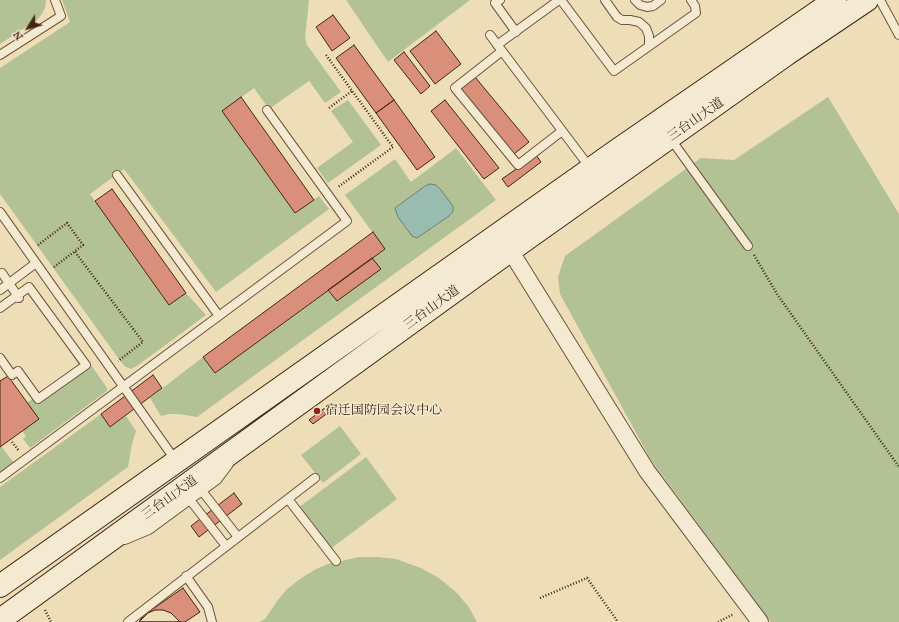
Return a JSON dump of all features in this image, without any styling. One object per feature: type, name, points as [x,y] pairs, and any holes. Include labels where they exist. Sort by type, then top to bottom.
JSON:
[{"type":"main road","name":"三台山大道","points":[[0,586],[176,462],[505,242],[597,177],[835,0]]},
{"type":"main road","name":"三台山大道","points":[[597,177],[670,138],[787,54],[867,0]]},
{"type":"main road","name":"三台山大道","points":[[2,618],[242,445],[505,242]]},
{"type":"street","points":[[505,242],[647,471],[760,622]]},
{"type":"lane","points":[[0,55],[61,16],[55,0]]},
{"type":"lane","points":[[500,0],[495,3],[516,32]]},
{"type":"lane","points":[[562,131],[518,165],[456,88],[516,32],[560,0],[614,71],[696,13],[695,6],[691,0]]},
{"type":"lane","points":[[605,0],[617,17],[622,20],[639,22],[646,28],[649,36],[649,46]]},
{"type":"lane","points":[[635,0],[640,5],[647,7],[653,6],[661,0]]},
{"type":"lane","points":[[880,0],[899,35]]},
{"type":"lane","points":[[490,35],[597,177]]},
{"type":"lane","points":[[0,478],[347,221],[267,110]]},
{"type":"lane","points":[[670,138],[748,246]]},
{"type":"lane","points":[[117,175],[219,316]]},
{"type":"lane","points":[[0,212],[176,462]]},
{"type":"lane","points":[[0,290],[36,263]]},
{"type":"lane","points":[[2,273],[18,295]]},
{"type":"lane","points":[[0,308],[29,287],[86,365],[38,400],[18,371],[12,375],[0,358]]},
{"type":"lane","points":[[0,312],[19,298],[18,295]]},
{"type":"lane","points":[[93,553],[149,530],[217,480],[242,445]]},
{"type":"lane","points":[[128,622],[315,478]]},
{"type":"lane","points":[[202,491],[238,537]]},
{"type":"lane","points":[[288,499],[336,561]]},
{"type":"lane","points":[[190,500],[226,546]]},
{"type":"lane","points":[[186,576],[208,608],[212,622]]},
{"type":"path","points":[[326,54],[393,147],[328,194]]},
{"type":"path","points":[[329,108],[352,91]]},
{"type":"path","points":[[28,252],[67,223],[84,245],[44,274]]},
{"type":"path","points":[[748,246],[777,294],[899,467]]},
{"type":"path","points":[[74,252],[143,342],[109,367]]},
{"type":"path","points":[[540,598],[587,578],[618,622]]},
{"type":"green space","points":[[0,0],[46,0],[45,8],[37,20],[0,44]]},
{"type":"green space","points":[[62,0],[309,0],[305,38],[307,45],[341,92],[325,103],[309,81],[269,109],[254,88],[222,111],[295,213],[319,196],[329,209],[216,292],[124,169],[90,194],[169,305],[186,293],[206,315],[131,369],[126,367],[121,362],[0,194],[0,68],[70,22]]},
{"type":"green space","points":[[346,0],[470,0],[388,62]]},
{"type":"green space","points":[[828,97],[899,214],[899,622],[771,622],[651,460],[560,294],[558,277],[565,256],[701,158],[734,160]]},
{"type":"green space","points":[[348,100],[381,145],[328,183],[317,168],[353,142],[331,111]]},
{"type":"green space","points":[[456,148],[496,200],[197,417],[179,414],[161,416],[150,398],[203,357],[215,373],[385,249],[345,195],[395,159],[411,182]]},
{"type":"green space","points":[[76,343],[107,388],[107,391],[30,448],[23,439],[26,436],[22,431],[27,403],[79,365],[68,349]]},
{"type":"green space","points":[[101,414],[110,427],[126,416],[136,431],[128,467],[0,560],[0,487]]},
{"type":"green space","points":[[340,426],[361,454],[323,483],[301,455]]},
{"type":"green space","points":[[1,446],[14,463],[0,473],[0,447]]},
{"type":"green space","points":[[366,457],[397,499],[329,550],[298,508]]},
{"type":"green space","points":[[359,557],[396,559],[421,568],[439,578],[456,592],[468,606],[477,622],[259,622],[265,619],[287,589],[300,579],[316,569],[328,564]]},
{"type":"water","points":[[430,184],[436,185],[441,190],[453,206],[453,212],[417,238],[412,236],[398,217],[395,208]]},
{"type":"building","points":[[333,15],[350,38],[332,51],[316,27]]},
{"type":"building","points":[[436,31],[461,64],[435,84],[410,51]]},
{"type":"building","points":[[354,45],[394,100],[376,113],[336,58]]},
{"type":"building","points":[[404,52],[430,86],[421,94],[394,60]]},
{"type":"building","points":[[475,77],[529,142],[514,154],[460,89]]},
{"type":"building","points":[[241,97],[314,200],[295,213],[222,111]]},
{"type":"building","points":[[394,100],[435,157],[417,170],[376,113]]},
{"type":"building","points":[[445,100],[499,168],[484,179],[431,111]]},
{"type":"building","points":[[536,155],[541,162],[508,187],[502,179]]},
{"type":"building","points":[[112,189],[186,293],[169,305],[95,201]]},
{"type":"building","points":[[373,232],[385,249],[215,373],[203,357]]},
{"type":"building","points":[[372,258],[381,269],[337,301],[328,290]]},
{"type":"building","points":[[153,375],[162,388],[110,427],[101,414]]},
{"type":"building","points":[[8,376],[39,419],[0,447],[0,381]]},
{"type":"building","points":[[326,407],[329,412],[313,424],[309,420]]},
{"type":"building","points":[[234,493],[242,504],[199,537],[191,526]]},
{"type":"building","points":[[183,588],[200,612],[185,622],[139,622],[144,615]]},
{"type":"building","points":[[155,610],[163,610],[171,613],[180,622],[139,622],[148,613]]},
{"type":"place","name":"宿迁国防园会议中心","points":[[317,411]]}]
